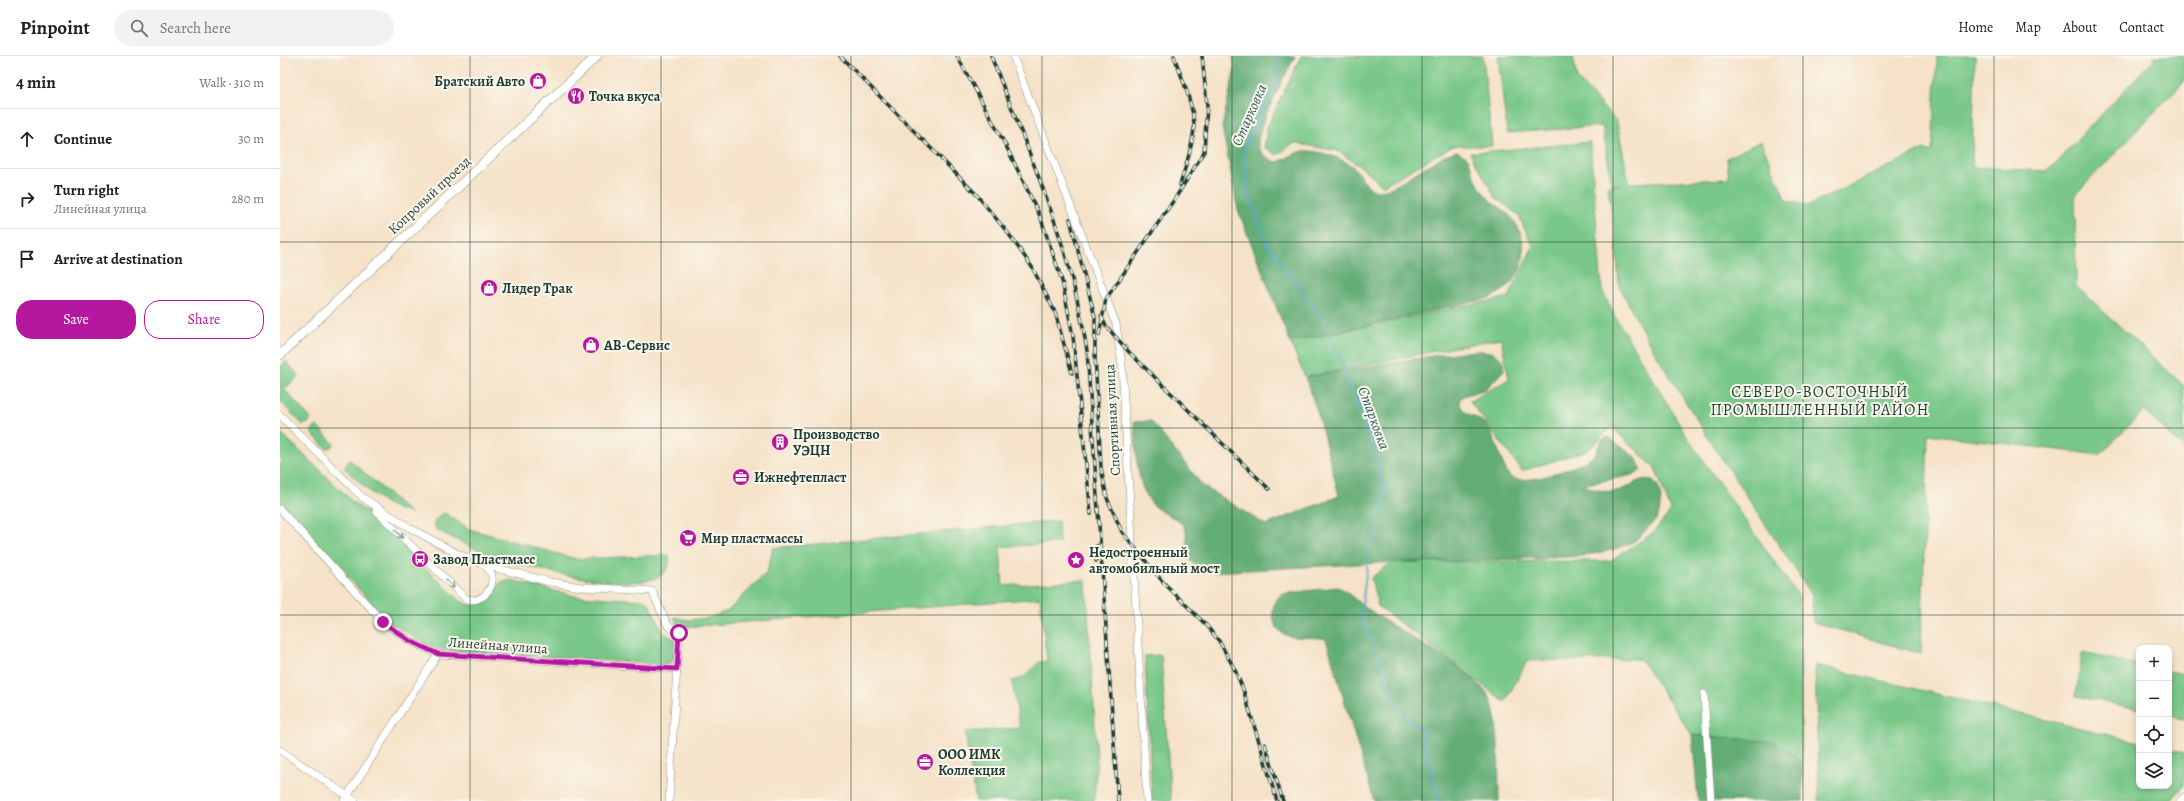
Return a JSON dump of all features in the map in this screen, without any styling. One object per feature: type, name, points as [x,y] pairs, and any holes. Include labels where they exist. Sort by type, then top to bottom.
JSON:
[{"type":"main road","name":"Копровый проезд","points":[[280,355],[597,56]]},
{"type":"street","name":"Спортивная улица","points":[[1013,56],[1116,324],[1119,340],[1122,365],[1147,801]]},
{"type":"street","points":[[280,415],[465,598],[471,601],[483,597],[491,587],[492,575],[485,565]]},
{"type":"street","points":[[362,497],[423,535],[456,553],[485,565],[550,582],[582,587],[652,590],[668,626],[679,633],[669,801]]},
{"type":"street","name":"Линейная улица","points":[[280,509],[383,622],[410,641],[438,654],[677,669]]},
{"type":"street","points":[[346,799],[438,654]]},
{"type":"street","points":[[1704,694],[1711,801]]},
{"type":"street","points":[[280,750],[346,799],[355,801]]},
{"type":"street","points":[[2180,801],[2184,797]]},
{"type":"green space","points":[[1233,56],[1295,56],[1266,114],[1259,137],[1258,145],[1260,150],[1264,155],[1275,162],[1284,160],[1296,153],[1304,151],[1326,154],[1343,160],[1352,166],[1370,188],[1378,191],[1394,186],[1448,154],[1457,151],[1468,158],[1480,188],[1491,200],[1511,217],[1520,234],[1523,246],[1523,258],[1520,270],[1514,280],[1495,295],[1482,300],[1290,342],[1238,210],[1222,127],[1235,68]]},
{"type":"green space","points":[[1301,56],[1483,56],[1492,146],[1453,146],[1382,186],[1368,172],[1338,151],[1294,143],[1277,155],[1264,147],[1267,127]]},
{"type":"green space","points":[[1498,56],[1573,56],[1577,79],[1617,122],[1629,183],[1729,179],[1727,158],[1761,141],[1786,200],[1808,206],[1924,149],[1932,152],[1937,56],[1975,56],[1972,167],[2048,171],[2154,59],[2154,56],[2184,56],[2184,81],[2075,195],[2076,286],[2184,386],[2184,449],[2144,410],[2100,455],[1928,434],[1921,654],[1813,622],[1812,595],[1707,436],[1651,346],[1619,286],[1616,242],[1608,187],[1622,184],[1612,185],[1602,126],[1507,133]]},
{"type":"green space","points":[[1590,142],[1602,290],[1614,315],[1691,443],[1799,597],[1802,761],[1775,742],[1692,735],[1640,659],[1527,661],[1505,702],[1378,606],[1371,578],[1392,562],[1610,561],[1653,533],[1671,511],[1655,468],[1612,427],[1588,450],[1522,471],[1470,401],[1509,379],[1501,338],[1305,377],[1290,342],[1509,297],[1533,246],[1518,215],[1496,198],[1470,153]]},
{"type":"green space","points":[[1477,351],[1495,354],[1501,360],[1504,370],[1486,389],[1463,396],[1459,401],[1460,406],[1466,413],[1479,419],[1486,425],[1493,437],[1503,464],[1510,477],[1517,479],[1539,478],[1565,470],[1593,456],[1602,440],[1608,437],[1636,458],[1641,468],[1640,471],[1633,475],[1581,485],[1598,490],[1616,491],[1638,481],[1647,479],[1652,480],[1658,486],[1661,498],[1659,514],[1655,521],[1635,541],[1612,550],[1582,556],[1376,563],[1215,572],[1201,568],[1193,563],[1187,551],[1187,537],[1181,523],[1155,507],[1143,489],[1136,455],[1134,422],[1151,421],[1203,486],[1266,525],[1339,496],[1317,411],[1305,377],[1438,355]]},
{"type":"green space","points":[[286,361],[299,376],[284,389],[311,419],[308,423],[302,424],[280,401],[280,367]]},
{"type":"green space","points":[[317,426],[334,444],[330,448],[325,448],[312,433],[311,431]]},
{"type":"green space","points":[[280,432],[354,503],[377,519],[434,577],[462,602],[471,605],[478,604],[500,583],[511,580],[575,596],[644,600],[648,602],[664,633],[675,639],[674,657],[671,662],[664,664],[458,651],[440,649],[414,637],[385,618],[280,502]]},
{"type":"green space","points":[[350,460],[410,513],[383,501],[367,489],[345,469],[345,465]]},
{"type":"green space","points":[[443,512],[469,529],[576,559],[669,555],[666,571],[651,580],[628,582],[599,580],[569,575],[517,563],[477,549],[436,529],[434,522]]},
{"type":"green space","points":[[1058,521],[1059,543],[1000,547],[1003,586],[1086,580],[1097,757],[1094,801],[976,801],[965,732],[1020,728],[1012,681],[1024,677],[1039,662],[1047,661],[1040,598],[685,627],[678,625],[674,617],[688,620],[708,618],[728,611],[767,572],[773,548]]},
{"type":"green space","points":[[1337,587],[1344,590],[1387,622],[1446,659],[1474,680],[1484,690],[1490,698],[1494,709],[1496,722],[1499,801],[1374,801],[1326,639],[1293,637],[1286,635],[1280,632],[1273,616],[1274,604],[1282,594]]},
{"type":"green space","points":[[2082,653],[2136,664],[2136,708],[2076,696]]},
{"type":"green space","points":[[1161,655],[1171,801],[1152,801],[1145,656]]},
{"type":"green space","points":[[1815,665],[2136,741],[2136,789],[2172,789],[2172,750],[2184,752],[2184,786],[2170,801],[1819,801]]},
{"type":"green space","points":[[2172,672],[2184,674],[2184,719],[2172,717]]},
{"type":"green space","points":[[1692,735],[1775,742],[1802,761],[1803,801],[1698,801]]},
{"type":"waterway","name":"Старковка","points":[[1281,56],[1273,93],[1257,119],[1243,153],[1248,192],[1266,242],[1329,329],[1378,461],[1385,494],[1368,558],[1361,614],[1402,716],[1421,730],[1438,799],[1436,801]]},
{"type":"railway","points":[[840,56],[976,194],[1008,233],[1032,267],[1055,312],[1072,373]]},
{"type":"railway","points":[[957,56],[1006,146],[1040,216],[1062,281],[1073,336],[1091,514]]},
{"type":"railway","points":[[991,56],[1048,201],[1071,275],[1087,351],[1118,801]]},
{"type":"railway","points":[[1174,56],[1189,99],[1194,125],[1191,147],[1180,185]]},
{"type":"railway","points":[[1099,335],[1106,299],[1176,197],[1204,152],[1207,105],[1202,56]]},
{"type":"railway","points":[[1070,219],[1095,317],[1095,355],[1101,468],[1107,498],[1122,532],[1163,582],[1206,625],[1219,641],[1234,668],[1243,689],[1277,801]]},
{"type":"railway","points":[[1101,316],[1106,326],[1129,352],[1269,489]]},
{"type":"railway","points":[[1096,561],[1097,546]]},
{"type":"railway","points":[[1265,744],[1283,801]]},
{"type":"place","name":"Братский Авто","points":[[538,81]]},
{"type":"place","name":"Точка вкуса","points":[[576,96]]},
{"type":"place","name":"Лидер Трак","points":[[489,288]]},
{"type":"place","name":"АВ-Сервис","points":[[591,345]]},
{"type":"place","name":"Производство УЭЦН","points":[[780,442]]},
{"type":"place","name":"Ижнефтепласт","points":[[741,477]]},
{"type":"place","name":"Мир пластмассы","points":[[688,538]]},
{"type":"place","name":"Завод Пластмасс","points":[[420,559]]},
{"type":"place","name":"Недостроенный автомобильный мост","points":[[1076,560]]},
{"type":"place","name":"ООО ИМК Коллекция","points":[[925,762]]},
{"type":"district","name":"СЕВЕРО-ВОСТОЧНЫЙ ПРОМЫШЛЕННЫЙ РАЙОН","points":[[1820,400]]},
{"type":"route","points":[[383,622],[410,641],[438,654],[677,669],[679,633]]}]
